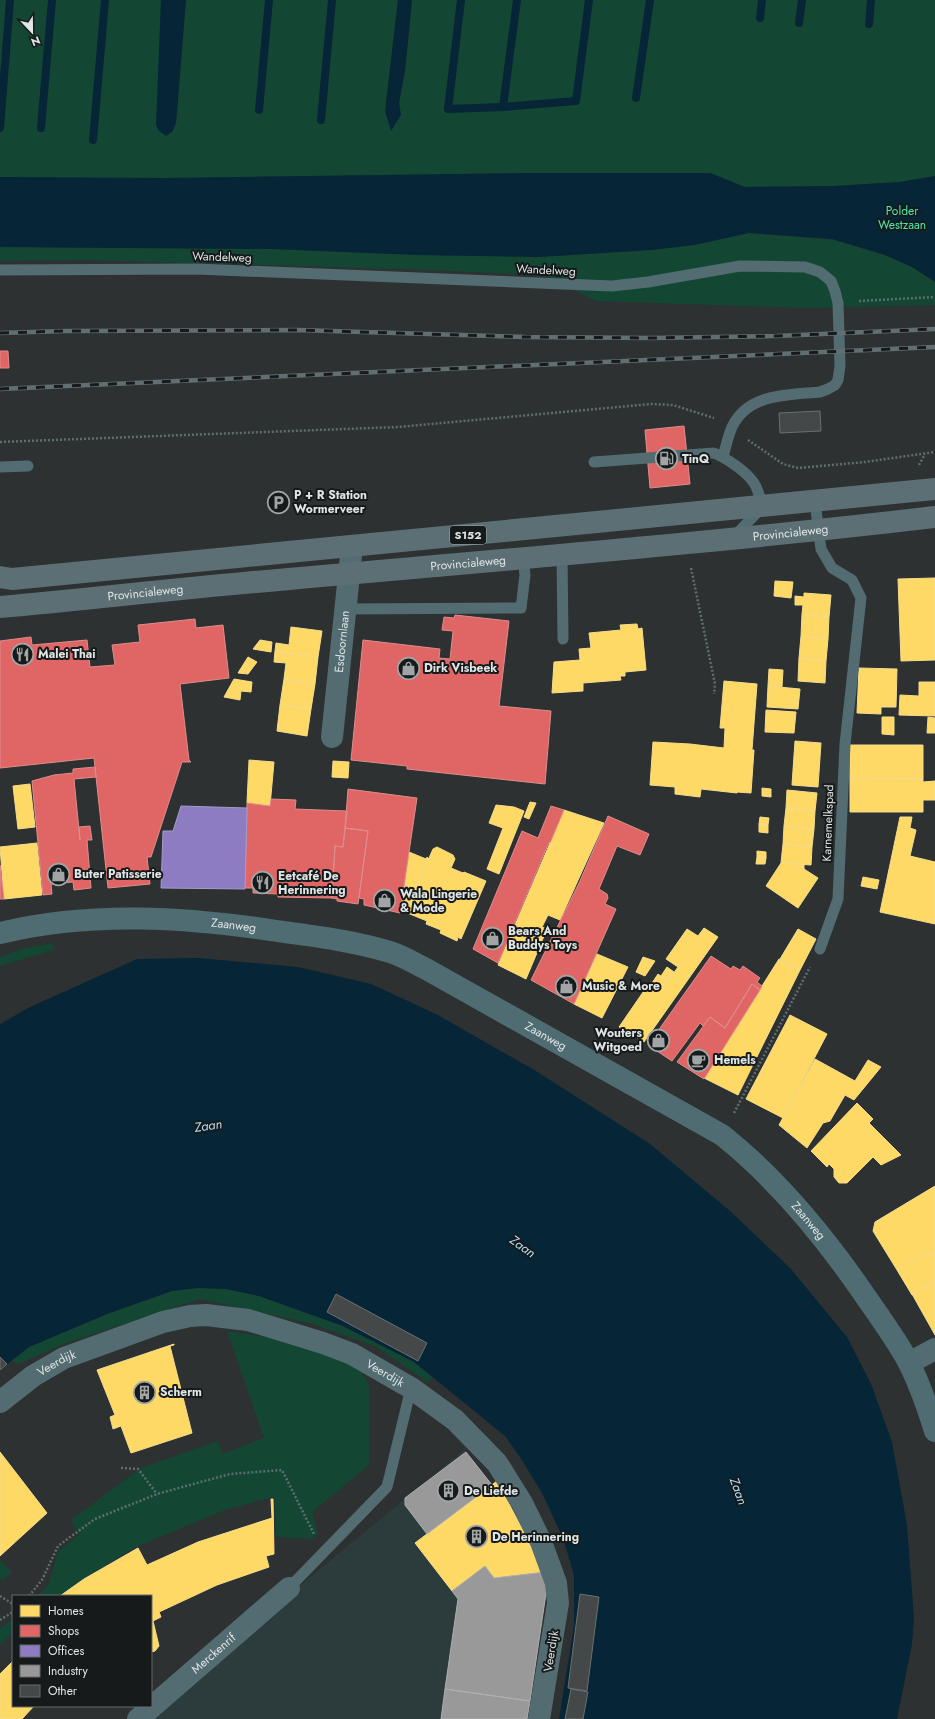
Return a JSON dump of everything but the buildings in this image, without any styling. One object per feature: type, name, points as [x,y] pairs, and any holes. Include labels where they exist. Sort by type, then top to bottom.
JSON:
[{"type":"main road","name":"S152","points":[[0,578],[935,490]]},
{"type":"main road","name":"Provincialeweg","points":[[0,607],[245,583],[349,575],[733,539],[935,517]]},
{"type":"street","name":"Esdoornlaan","points":[[332,738],[352,546]]},
{"type":"street","name":"Zaanweg","points":[[0,933],[23,927],[83,920],[141,918],[223,923],[311,936],[390,952],[428,970],[722,1135],[761,1167],[806,1217],[855,1281],[892,1335],[909,1363],[922,1392],[935,1431]]},
{"type":"street","name":"Veerdijk","points":[[0,1402],[33,1376],[64,1358],[163,1322],[190,1316],[206,1315],[248,1320],[323,1343],[352,1354],[411,1388],[455,1420],[497,1463],[518,1496],[541,1542],[556,1583],[558,1603],[539,1719]]},
{"type":"street","points":[[909,1363],[935,1349]]},
{"type":"street","name":"Merckenrif","points":[[152,1707],[289,1588]]},
{"type":"street","name":"Merckenrif","points":[[138,1719],[152,1707]]},
{"type":"lane","name":"Wandelweg","points":[[0,270],[204,269],[612,286],[648,282],[740,266],[805,268],[820,272],[830,281],[835,290],[838,303],[840,366],[838,380],[835,385],[820,392],[764,398],[744,411],[732,427],[723,456]]},
{"type":"lane","points":[[594,462],[714,453],[723,456],[754,482],[763,506],[733,539]]},
{"type":"lane","points":[[0,467],[28,466]]},
{"type":"lane","name":"Karnemelkspad","points":[[815,502],[821,549],[832,568],[852,580],[861,598],[845,744],[838,899],[820,949]]},
{"type":"lane","points":[[562,554],[563,639]]},
{"type":"lane","points":[[345,609],[521,608],[525,575],[523,558]]},
{"type":"lane","points":[[289,1588],[387,1487],[411,1388]]},
{"type":"path","points":[[838,303],[935,297]]},
{"type":"path","points":[[0,442],[398,427],[651,404],[673,405],[715,419],[732,427],[783,464],[798,468],[865,462],[935,452]]},
{"type":"path","points":[[691,567],[715,684],[714,694]]},
{"type":"path","points":[[722,1135],[820,949]]},
{"type":"path","points":[[122,1468],[138,1469],[157,1494]]},
{"type":"path","points":[[31,1595],[42,1580],[58,1546],[95,1519],[157,1494],[230,1474],[282,1470],[324,1553]]},
{"type":"path","points":[[0,1596],[12,1603]]},
{"type":"path","points":[[0,1620],[12,1613]]},
{"type":"shaded area","points":[[465,1449],[544,1579],[524,1719],[139,1719]]},
{"type":"green space","points":[[0,0],[161,0],[160,43],[176,123],[186,0],[398,0],[385,111],[401,115],[399,103],[405,71],[412,0],[935,0],[935,176],[900,182],[834,186],[745,187],[710,173],[529,173],[165,178],[0,177]]},
{"type":"green space","points":[[749,233],[834,240],[885,255],[912,267],[935,282],[935,305],[805,308],[596,301],[544,275],[402,269],[86,260],[0,261],[0,247],[272,249],[418,255],[539,257],[651,250],[694,245]]},
{"type":"green space","points":[[53,943],[53,950],[0,966],[0,957],[21,949]]},
{"type":"green space","points":[[198,1288],[226,1289],[259,1296],[343,1326],[414,1362],[433,1377],[427,1382],[375,1346],[313,1324],[200,1299],[66,1343],[18,1364],[11,1360],[29,1347],[107,1314],[172,1291]]},
{"type":"green space","points":[[227,1331],[291,1341],[362,1366],[362,1374],[369,1384],[369,1465],[312,1512],[318,1534],[312,1539],[276,1537],[274,1497],[225,1510],[138,1546],[88,1576],[61,1595],[39,1595],[49,1584],[58,1552],[79,1535],[71,1520],[141,1468],[218,1441],[222,1454],[264,1438]]},
{"type":"green space","points":[[0,1560],[12,1572],[2,1581],[0,1578]]},
{"type":"green space","points":[[12,1620],[12,1634],[0,1644],[0,1629]]},
{"type":"water","points":[[161,0],[186,0],[176,123],[172,132],[166,136],[158,130],[156,124]]},
{"type":"water","points":[[398,0],[412,0],[405,71],[399,103],[401,115],[391,131],[385,111]]},
{"type":"water","points":[[529,173],[710,173],[745,187],[834,186],[900,182],[935,176],[935,282],[912,267],[885,255],[832,239],[749,233],[694,245],[651,250],[539,257],[418,255],[272,249],[0,247],[0,177],[165,178]]},
{"type":"water","name":"Zaan","points":[[198,958],[298,967],[371,984],[436,1014],[536,1071],[650,1144],[730,1211],[790,1268],[847,1337],[871,1384],[892,1442],[907,1525],[914,1618],[912,1644],[897,1719],[559,1719],[574,1626],[574,1575],[563,1538],[542,1493],[505,1436],[414,1362],[343,1326],[259,1296],[226,1289],[198,1288],[172,1291],[107,1314],[29,1347],[0,1370],[0,1024],[30,1007],[137,959]]},
{"type":"waterway","points":[[0,128],[10,0]]},
{"type":"waterway","points":[[41,128],[52,0]]},
{"type":"waterway","points":[[93,140],[105,0]]},
{"type":"waterway","points":[[259,110],[269,0]]},
{"type":"waterway","points":[[321,120],[332,0]]},
{"type":"waterway","points":[[461,0],[448,109],[503,107],[576,101],[589,0]]},
{"type":"waterway","points":[[503,107],[517,0]]},
{"type":"waterway","points":[[636,98],[650,0]]},
{"type":"waterway","points":[[760,18],[762,0]]},
{"type":"waterway","points":[[799,23],[802,0]]},
{"type":"waterway","points":[[869,24],[871,0]]},
{"type":"railway","points":[[0,333],[65,331],[298,330],[525,337],[651,338],[777,336],[935,329]]},
{"type":"railway","points":[[0,389],[935,347]]},
{"type":"place","name":"TinQ","points":[[667,459]]},
{"type":"place","name":"P + R Station Wormerveer","points":[[278,502]]},
{"type":"place","name":"Malei Thai","points":[[22,654]]},
{"type":"place","name":"Dirk Visbeek","points":[[408,668]]},
{"type":"place","name":"Buter Patisserie","points":[[59,874]]},
{"type":"place","name":"Eetcafé De Herinnering","points":[[263,883]]},
{"type":"place","name":"Wala Lingerie & Mode","points":[[385,901]]},
{"type":"place","name":"Bears And Buddys Toys","points":[[493,938]]},
{"type":"place","name":"Music & More","points":[[567,986]]},
{"type":"place","name":"Wouters Witgoed","points":[[658,1040]]},
{"type":"place","name":"Hemels","points":[[698,1060]]},
{"type":"place","name":"Scherm","points":[[144,1392]]},
{"type":"place","name":"De Liefde","points":[[448,1491]]},
{"type":"place","name":"De Herinnering","points":[[476,1537]]},
{"type":"park label","name":"Polder Westzaan","points":[[902,218]]}]
